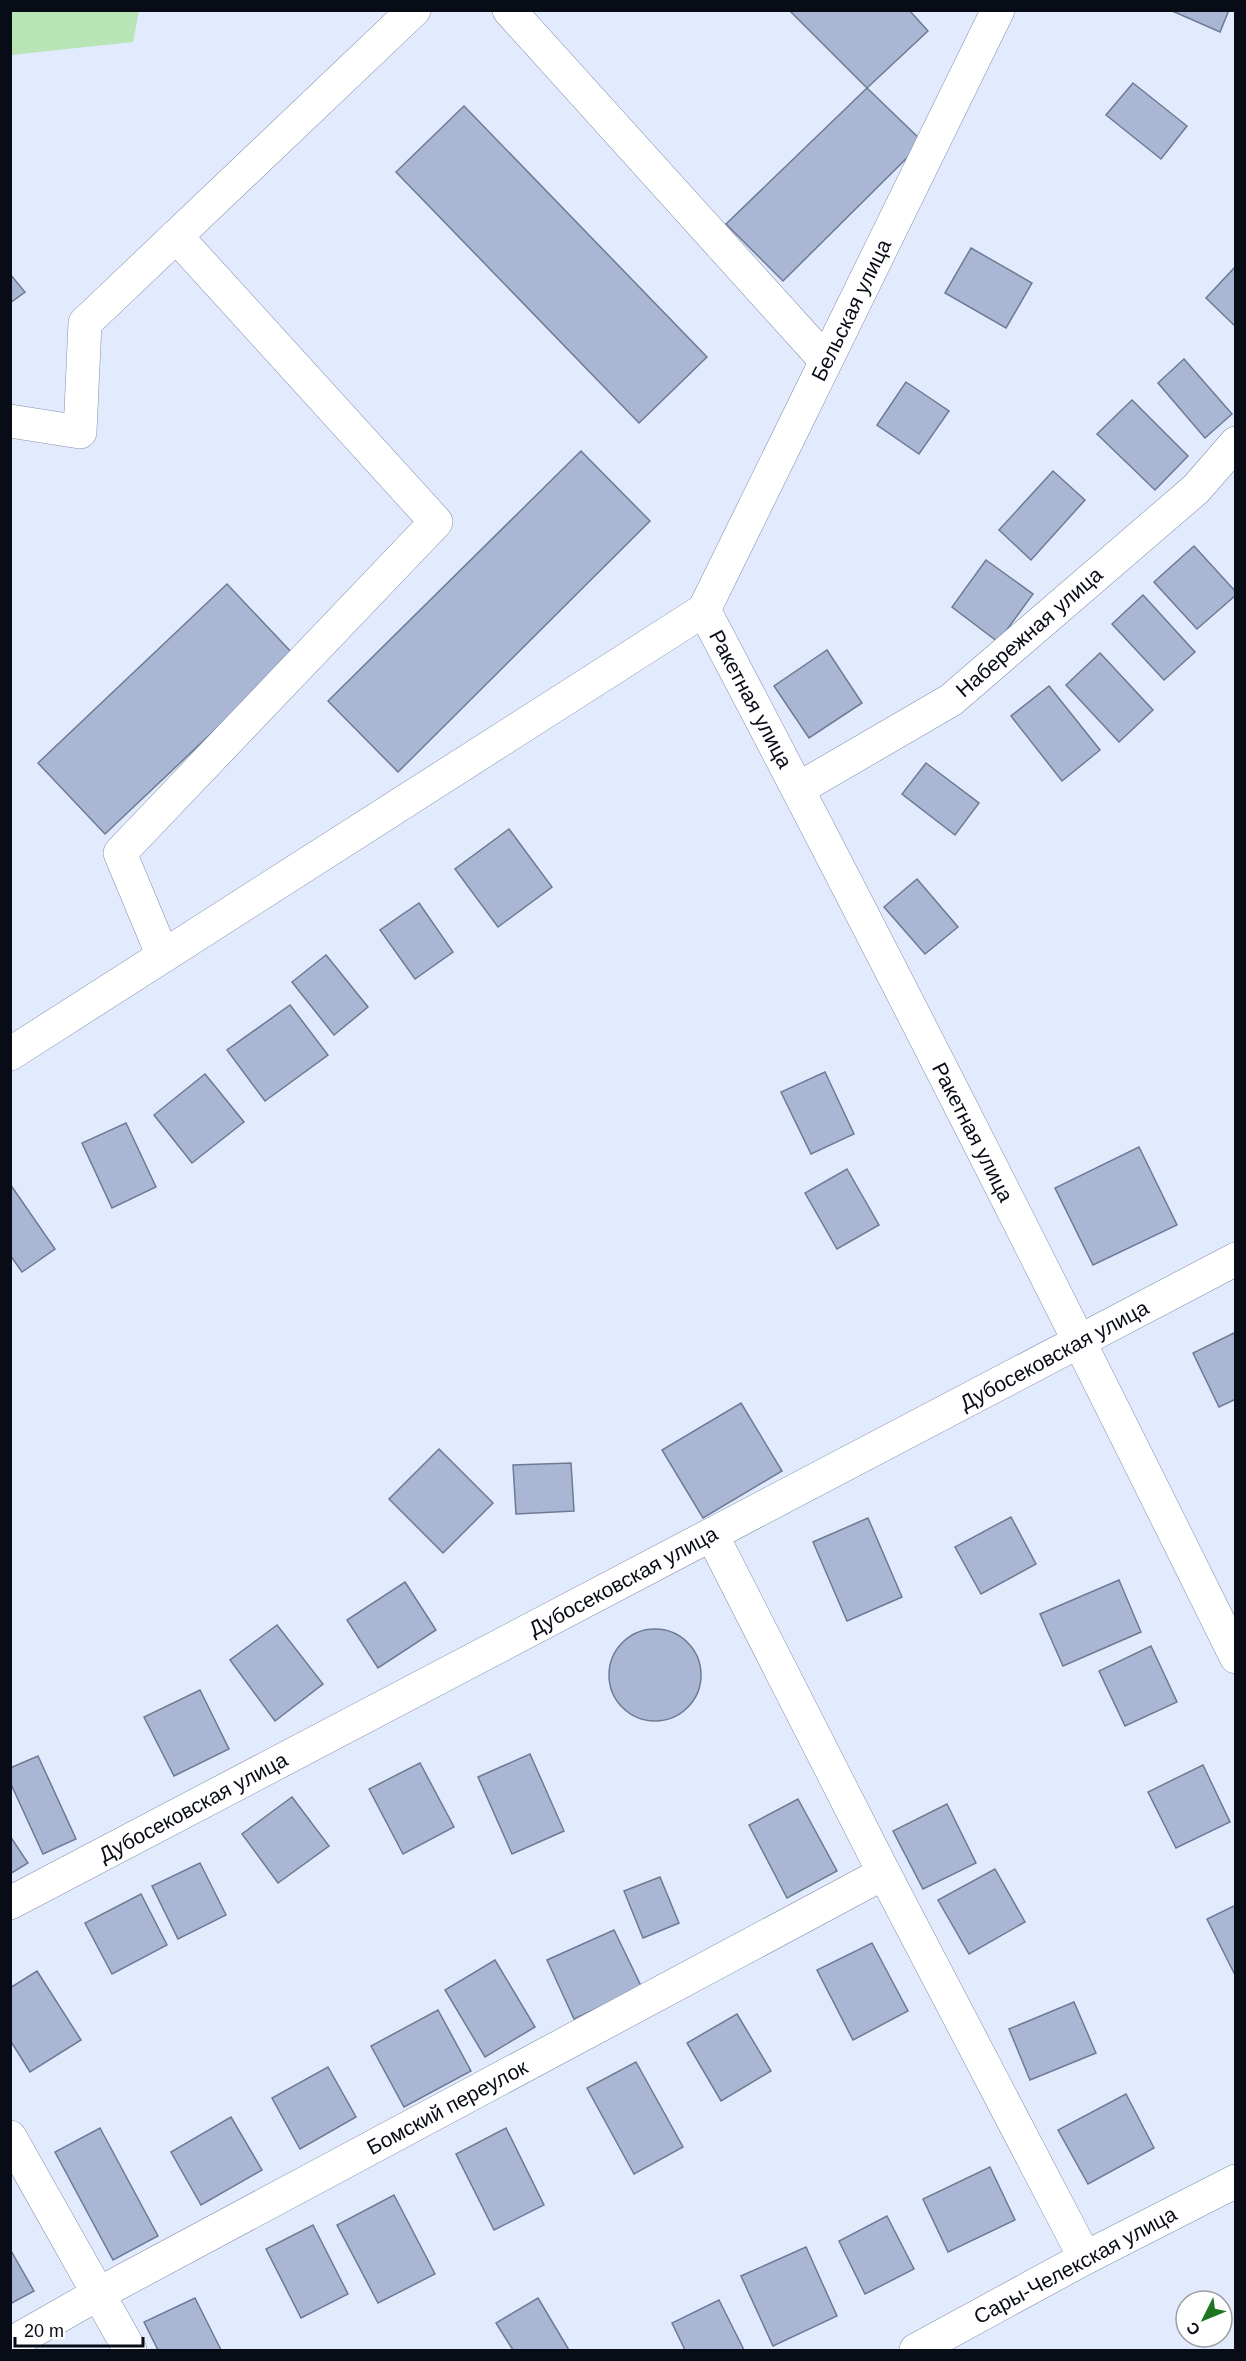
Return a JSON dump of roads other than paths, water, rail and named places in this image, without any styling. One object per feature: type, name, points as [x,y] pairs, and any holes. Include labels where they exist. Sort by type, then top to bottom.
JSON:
[{"type":"street","points":[[10,421],[80,432],[85,323],[414,10]]},
{"type":"street","points":[[509,10],[826,361]]},
{"type":"street","name":"Бельская улица","points":[[704,610],[998,10]]},
{"type":"street","points":[[163,956],[120,853],[436,522],[176,236]]},
{"type":"street","name":"Набережная улица","points":[[798,789],[951,700],[1196,489],[1236,443]]},
{"type":"street","points":[[10,1054],[704,610]]},
{"type":"street","name":"Ракетная улица","points":[[704,610],[1081,1341],[1236,1658]]},
{"type":"street","name":"Дубосековская улица","points":[[10,1903],[1236,1259]]},
{"type":"street","points":[[712,1535],[884,1873],[1085,2258]]},
{"type":"street","name":"Бомский переулок","points":[[10,2343],[884,1873]]},
{"type":"street","points":[[10,2137],[130,2350]]},
{"type":"street","name":"Сары-Челекская улица","points":[[916,2350],[1085,2258],[1236,2181]]}]
